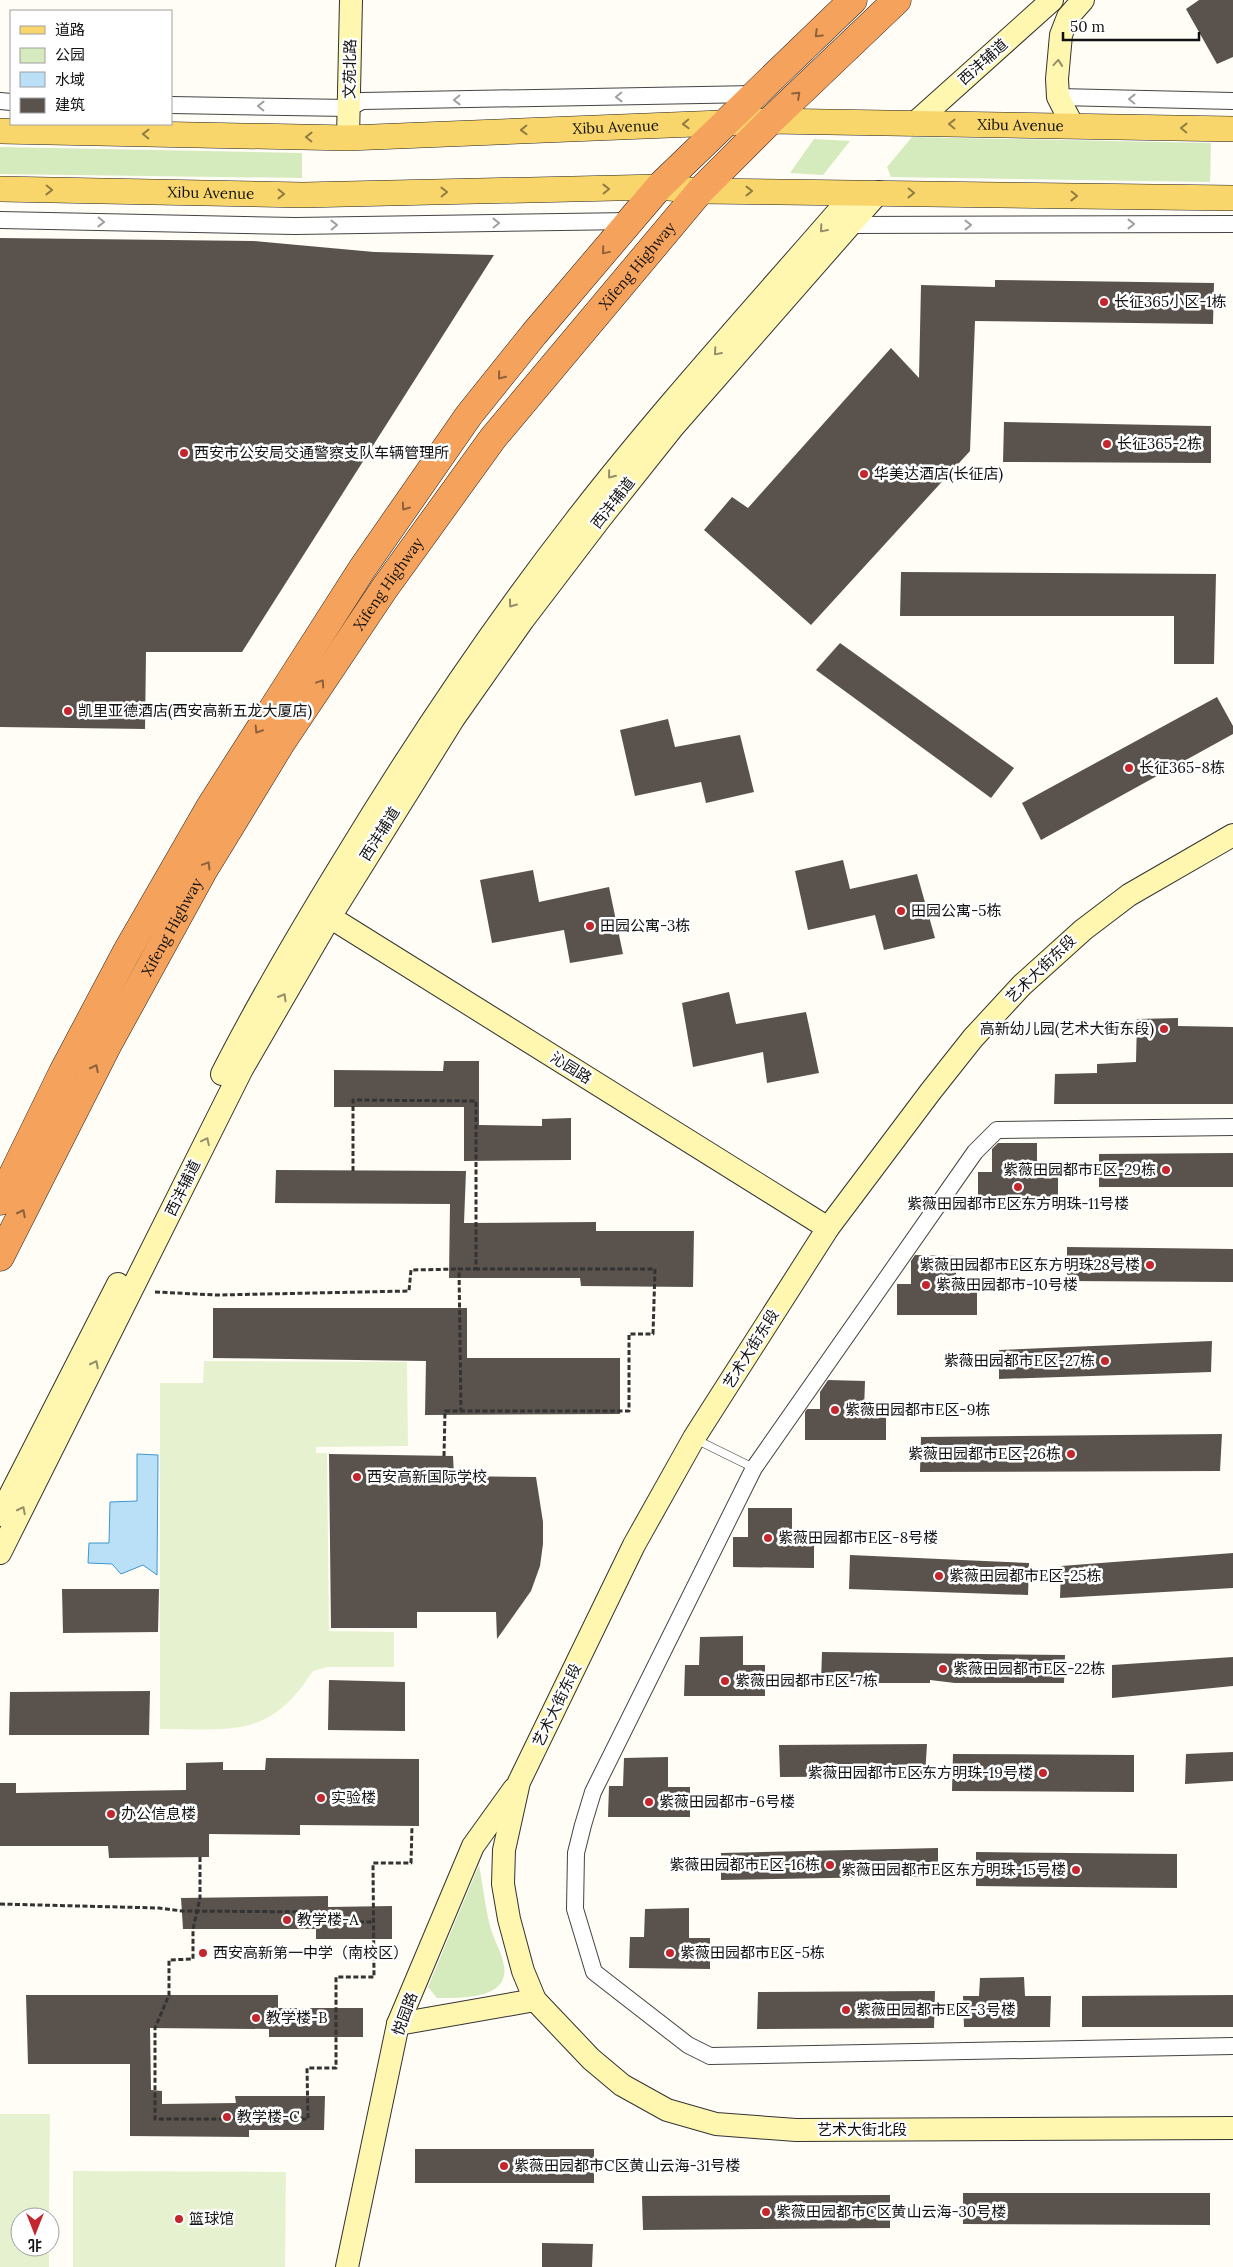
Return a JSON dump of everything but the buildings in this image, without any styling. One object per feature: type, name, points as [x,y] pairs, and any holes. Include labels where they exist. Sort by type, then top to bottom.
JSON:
[{"type":"highway","name":"Xifeng Highway","points":[[0,1200],[63,1072],[126,953],[210,807],[362,569],[469,416],[534,334],[659,187],[853,0]]},
{"type":"highway","name":"Xifeng Highway","points":[[0,1257],[108,1044],[203,871],[282,742],[384,588],[493,438],[700,191],[770,121],[897,0]]},
{"type":"main road","name":"Xibu Avenue","points":[[0,131],[355,138],[770,121],[1233,129]]},
{"type":"main road","name":"Xibu Avenue","points":[[0,189],[303,195],[659,187],[700,191],[1233,198]]},
{"type":"street","name":"文苑北路","points":[[351,0],[356,105]]},
{"type":"street","name":"文苑北路","points":[[355,138],[365,0]]},
{"type":"street","name":"西沣辅道","points":[[915,123],[1052,0]]},
{"type":"street","points":[[1073,126],[1058,97],[1057,79],[1061,34],[1068,17],[1083,0]]},
{"type":"street","name":"Xibu Avenue","points":[[172,104],[356,105],[756,94]]},
{"type":"street","name":"Xibu Avenue","points":[[1058,97],[1233,101]]},
{"type":"street","name":"西沣辅道","points":[[0,1515],[233,1054],[322,912],[454,718],[541,596],[600,518],[674,426],[850,225],[867,192]]},
{"type":"street","name":"西沣辅道","points":[[0,1553],[322,912],[428,727],[537,570],[635,446],[867,192]]},
{"type":"street","name":"Xibu Avenue","points":[[0,220],[295,226],[631,221]]},
{"type":"street","points":[[850,225],[1233,224]]},
{"type":"street","name":"艺术大街东段","points":[[535,2000],[521,1962],[509,1918],[503,1884],[504,1850],[519,1782],[634,1544],[694,1438],[828,1228],[931,1091],[974,1038],[1022,985],[1083,930],[1129,895],[1233,835]]},
{"type":"street","name":"沁园路","points":[[322,912],[828,1228]]},
{"type":"street","points":[[1233,1127],[997,1130],[975,1152],[754,1468],[593,1792],[576,1853],[574,1881],[575,1909],[594,1972],[688,2045],[710,2056],[1233,2046]]},
{"type":"street","name":"悦园路","points":[[346,2267],[398,2024],[473,1846],[519,1782]]},
{"type":"street","points":[[398,2024],[535,2000]]},
{"type":"street","name":"艺术大街北段","points":[[535,2000],[591,2060],[622,2085],[667,2110],[716,2124],[796,2130],[1233,2128]]},
{"type":"lane","points":[[694,1438],[754,1468]]},
{"type":"path","points":[[353,1171],[353,1100],[476,1101],[476,1269]]},
{"type":"path","points":[[459,1269],[461,1411]]},
{"type":"path","points":[[155,1292],[217,1295],[410,1291],[411,1270],[655,1269],[653,1334],[629,1334],[629,1411],[445,1412],[444,1456]]},
{"type":"path","points":[[200,1857],[200,1898],[193,1929],[193,1960],[169,1960],[169,1995],[155,2028],[155,2119],[308,2119],[307,2068],[336,2068],[336,1977],[374,1977],[373,1863],[412,1863],[412,1826]]},
{"type":"path","points":[[0,1904],[159,1908],[197,1911],[322,1912],[324,1922],[373,1922]]},
{"type":"green space","points":[[912,137],[1211,143],[1210,182],[891,177],[887,167]]},
{"type":"green space","points":[[814,139],[850,141],[823,175],[790,173]]},
{"type":"green space","points":[[0,147],[302,153],[302,178],[0,174]]},
{"type":"green space","points":[[204,1361],[407,1362],[408,1446],[316,1447],[316,1453],[327,1453],[329,1631],[394,1632],[394,1667],[327,1667],[313,1671],[297,1693],[281,1709],[265,1719],[247,1726],[209,1730],[160,1729],[160,1383],[203,1383]]},
{"type":"green space","points":[[479,1865],[490,1926],[503,1961],[504,1977],[499,1985],[481,1995],[437,1998],[428,1987]]},
{"type":"green space","points":[[0,2114],[50,2114],[49,2207],[10,2207],[10,2257],[49,2257],[49,2267],[0,2267]]},
{"type":"green space","name":"篮球馆","points":[[73,2171],[286,2172],[285,2267],[73,2267]]},
{"type":"water","points":[[137,1454],[158,1455],[157,1575],[143,1565],[121,1574],[112,1564],[88,1563],[89,1543],[109,1543],[110,1502],[137,1501]]},
{"type":"place","name":"长征365小区-1栋","points":[[1104,302]]},
{"type":"place","name":"长征365-2栋","points":[[1107,444]]},
{"type":"place","name":"西安市公安局交通警察支队车辆管理所","points":[[184,453]]},
{"type":"place","name":"华美达酒店(长征店)","points":[[864,474]]},
{"type":"place","name":"凯里亚德酒店(西安高新五龙大厦店)","points":[[68,711]]},
{"type":"place","name":"长征365-8栋","points":[[1129,768]]},
{"type":"place","name":"田园公寓-5栋","points":[[901,911]]},
{"type":"place","name":"田园公寓-3栋","points":[[590,926]]},
{"type":"place","name":"高新幼儿园(艺术大街东段)","points":[[1164,1029]]},
{"type":"place","name":"紫薇田园都市E区-29栋","points":[[1166,1170]]},
{"type":"place","name":"紫薇田园都市E区东方明珠-11号楼","points":[[1018,1187]]},
{"type":"place","name":"紫薇田园都市E区东方明珠28号楼","points":[[1150,1265]]},
{"type":"place","name":"紫薇田园都市-10号楼","points":[[926,1285]]},
{"type":"place","name":"紫薇田园都市E区-27栋","points":[[1105,1361]]},
{"type":"place","name":"紫薇田园都市E区-9栋","points":[[835,1410]]},
{"type":"place","name":"紫薇田园都市E区-26栋","points":[[1071,1454]]},
{"type":"place","name":"西安高新国际学校","points":[[357,1477]]},
{"type":"place","name":"紫薇田园都市E区-8号楼","points":[[768,1538]]},
{"type":"place","name":"紫薇田园都市E区-25栋","points":[[939,1576]]},
{"type":"place","name":"紫薇田园都市E区-22栋","points":[[943,1669]]},
{"type":"place","name":"紫薇田园都市E区-7栋","points":[[725,1681]]},
{"type":"place","name":"紫薇田园都市E区东方明珠-19号楼","points":[[1043,1773]]},
{"type":"place","name":"实验楼","points":[[321,1798]]},
{"type":"place","name":"紫薇田园都市-6号楼","points":[[649,1802]]},
{"type":"place","name":"办公信息楼","points":[[111,1814]]},
{"type":"place","name":"紫薇田园都市E区-16栋","points":[[830,1865]]},
{"type":"place","name":"紫薇田园都市E区东方明珠-15号楼","points":[[1076,1870]]},
{"type":"place","name":"教学楼-A","points":[[287,1920]]},
{"type":"place","name":"西安高新第一中学（南校区）","points":[[203,1953]]},
{"type":"place","name":"紫薇田园都市E区-5栋","points":[[670,1953]]},
{"type":"place","name":"紫薇田园都市E区-3号楼","points":[[846,2010]]},
{"type":"place","name":"教学楼-B","points":[[256,2018]]},
{"type":"place","name":"教学楼-C","points":[[227,2117]]},
{"type":"place","name":"紫薇田园都市C区黄山云海-31号楼","points":[[504,2166]]},
{"type":"place","name":"紫薇田园都市C区黄山云海-30号楼","points":[[766,2212]]},
{"type":"place","name":"篮球馆","points":[[179,2219]]}]
